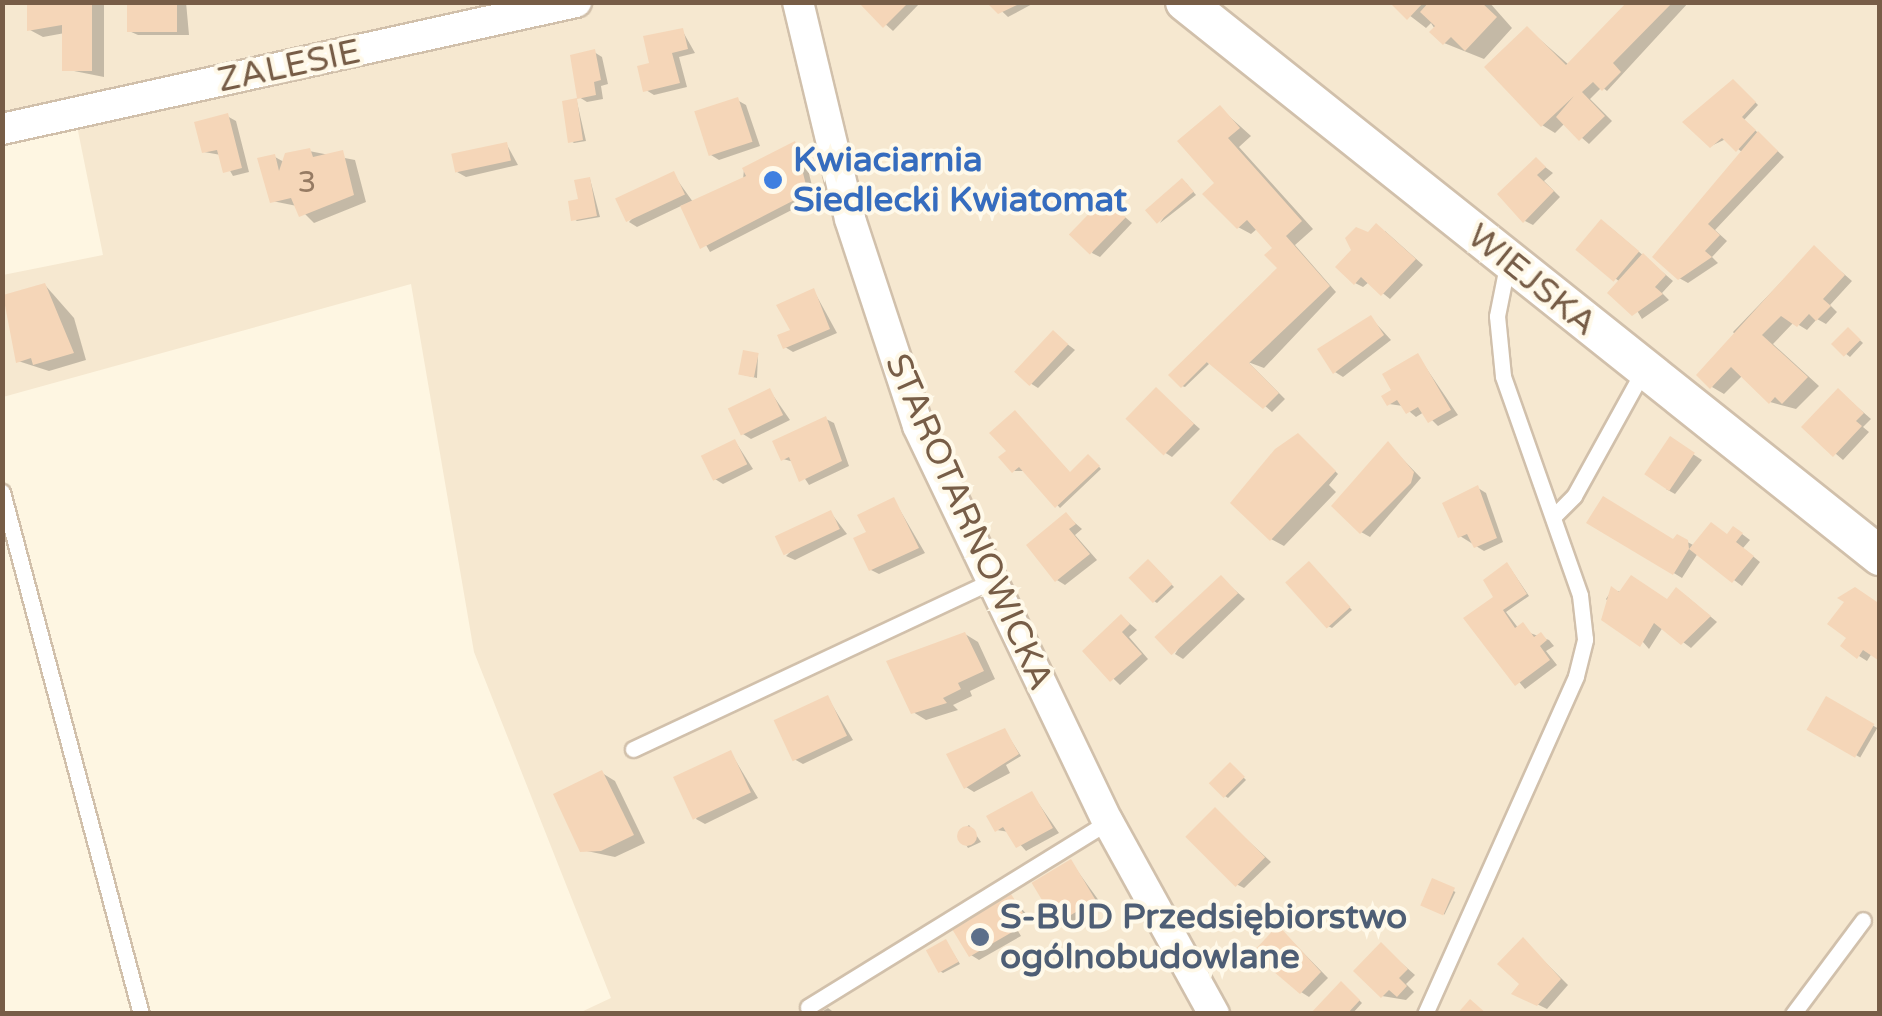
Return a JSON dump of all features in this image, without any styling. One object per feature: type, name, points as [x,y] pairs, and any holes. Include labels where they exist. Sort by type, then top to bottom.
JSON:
[{"type":"street","name":"ZALESIE","points":[[2,129],[576,2]]},
{"type":"street","name":"STAROTARNOWICKA","points":[[798,2],[850,219],[918,426],[1108,822],[1214,1014]]},
{"type":"street","name":"WIEJSKA","points":[[1185,2],[1880,556]]},
{"type":"lane","points":[[1425,1014],[1576,676],[1584,639],[1580,594],[1503,376],[1496,316],[1508,260]]},
{"type":"lane","points":[[1555,515],[1574,496],[1643,370]]},
{"type":"lane","points":[[2,492],[141,1014]]},
{"type":"lane","points":[[633,749],[992,582]]},
{"type":"lane","points":[[808,1006],[1108,822]]},
{"type":"lane","points":[[1793,1014],[1864,920]]},
{"type":"shaded area","points":[[3,3],[1879,3],[1879,1013],[579,1013],[611,998],[474,652],[411,284],[3,397],[3,275],[103,255],[77,126],[3,122]]},
{"type":"building","points":[[27,2],[92,2],[92,71],[62,71],[62,25],[27,31]]},
{"type":"building","points":[[127,2],[177,2],[177,32],[127,32]]},
{"type":"building","points":[[858,2],[909,2],[883,28]]},
{"type":"building","points":[[986,2],[1023,2],[998,14]]},
{"type":"building","points":[[1389,2],[1424,2],[1407,20]]},
{"type":"building","points":[[1429,2],[1481,2],[1497,17],[1465,51],[1451,37],[1443,45],[1429,32],[1435,26],[1420,12]]},
{"type":"building","points":[[1627,2],[1673,2],[1613,63],[1621,72],[1602,91],[1593,82],[1582,92],[1605,116],[1579,141],[1556,117],[1574,96],[1541,127],[1484,67],[1527,26],[1566,65]]},
{"type":"building","points":[[683,28],[688,49],[672,53],[680,83],[643,92],[637,66],[649,63],[643,36]]},
{"type":"building","points":[[595,49],[601,80],[594,82],[596,95],[577,99],[583,140],[568,143],[562,101],[577,98],[570,55]]},
{"type":"building","points":[[1733,79],[1756,102],[1742,117],[1756,130],[1736,152],[1722,138],[1710,148],[1682,122]]},
{"type":"building","points":[[738,97],[753,142],[709,156],[694,111]]},
{"type":"building","points":[[1220,105],[1240,128],[1228,138],[1302,221],[1286,236],[1330,286],[1249,363],[1279,393],[1263,409],[1207,362],[1181,388],[1168,375],[1277,268],[1264,255],[1272,248],[1247,220],[1237,229],[1202,194],[1214,183],[1177,141]]},
{"type":"building","points":[[228,113],[242,168],[223,173],[217,150],[202,153],[194,122]]},
{"type":"building","points":[[1758,131],[1778,151],[1708,224],[1720,235],[1705,251],[1712,257],[1678,280],[1652,257]]},
{"type":"building","points":[[795,141],[808,193],[700,249],[680,206],[746,176],[742,168]]},
{"type":"building","points":[[507,142],[511,161],[455,172],[451,154]]},
{"type":"building","points":[[310,148],[313,157],[343,150],[354,195],[299,217],[291,198],[270,203],[257,158],[275,154],[279,171],[285,153]]},
{"type":"building","points":[[1536,157],[1546,167],[1537,175],[1554,191],[1523,223],[1497,194]]},
{"type":"building","points":[[674,171],[685,195],[626,222],[615,198]]},
{"type":"building","points":[[590,177],[597,216],[571,221],[568,201],[578,199],[574,180]]},
{"type":"building","points":[[1182,178],[1194,192],[1157,224],[1145,210]]},
{"type":"building","points":[[1105,197],[1126,217],[1090,255],[1069,234]]},
{"type":"building","points":[[1601,219],[1639,251],[1614,282],[1575,250]]},
{"type":"building","points":[[1376,223],[1416,259],[1381,296],[1361,277],[1354,285],[1335,267],[1351,250],[1345,238],[1356,227],[1368,232]]},
{"type":"building","points":[[1814,245],[1845,275],[1823,299],[1831,306],[1816,321],[1809,314],[1797,327],[1781,316],[1762,335],[1808,377],[1782,404],[1775,397],[1769,404],[1731,367],[1710,389],[1696,375]]},
{"type":"building","points":[[1643,253],[1666,275],[1655,287],[1663,294],[1632,316],[1607,293]]},
{"type":"building","points":[[45,283],[74,353],[33,365],[31,358],[16,363],[3,295]]},
{"type":"building","points":[[814,288],[830,329],[783,349],[777,335],[790,330],[776,305]]},
{"type":"building","points":[[1371,315],[1384,335],[1333,374],[1317,349]]},
{"type":"building","points":[[1848,327],[1861,340],[1844,357],[1831,344]]},
{"type":"building","points":[[1053,330],[1068,344],[1029,386],[1014,372]]},
{"type":"building","points":[[743,350],[759,353],[754,378],[738,375]]},
{"type":"building","points":[[1418,353],[1451,410],[1428,423],[1418,407],[1406,414],[1397,400],[1387,406],[1381,396],[1391,390],[1382,374]]},
{"type":"building","points":[[1156,387],[1194,424],[1164,455],[1125,419]]},
{"type":"building","points":[[770,388],[783,415],[741,436],[728,409]]},
{"type":"building","points":[[1838,388],[1864,413],[1856,421],[1862,426],[1833,457],[1801,427]]},
{"type":"building","points":[[1015,410],[1070,472],[1088,454],[1100,466],[1055,508],[1019,467],[1012,473],[998,457],[1006,451],[989,433]]},
{"type":"building","points":[[826,416],[842,461],[799,482],[789,457],[781,461],[772,441]]},
{"type":"building","points":[[1298,433],[1336,471],[1270,541],[1230,503],[1275,449]]},
{"type":"building","points":[[1670,436],[1695,453],[1669,491],[1644,474]]},
{"type":"building","points":[[735,439],[747,464],[713,481],[701,456]]},
{"type":"building","points":[[1388,441],[1414,472],[1411,483],[1360,534],[1331,506]]},
{"type":"building","points":[[1478,485],[1497,538],[1474,548],[1467,534],[1458,538],[1442,503]]},
{"type":"building","points":[[1603,496],[1673,539],[1677,534],[1688,540],[1689,549],[1673,575],[1586,523]]},
{"type":"building","points":[[894,497],[919,548],[869,571],[853,538],[866,532],[857,515]]},
{"type":"building","points":[[831,510],[840,529],[784,555],[775,536]]},
{"type":"building","points":[[1066,512],[1076,524],[1069,529],[1090,554],[1055,582],[1026,545]]},
{"type":"building","points":[[1711,522],[1727,534],[1733,526],[1743,533],[1736,542],[1754,556],[1732,583],[1689,549]]},
{"type":"building","points":[[1148,559],[1172,584],[1153,603],[1129,578]]},
{"type":"building","points":[[1309,561],[1350,607],[1327,628],[1285,582]]},
{"type":"building","points":[[1507,562],[1527,594],[1503,610],[1515,628],[1523,622],[1534,637],[1541,632],[1547,640],[1540,646],[1550,660],[1515,686],[1463,618],[1493,597],[1483,580]]},
{"type":"building","points":[[1221,575],[1238,593],[1171,655],[1154,637]]},
{"type":"building","points":[[1631,575],[1667,599],[1676,587],[1711,616],[1681,645],[1654,623],[1640,647],[1601,620],[1611,586],[1619,592]]},
{"type":"building","points":[[1855,587],[1880,604],[1878,660],[1863,650],[1857,659],[1840,646],[1846,638],[1827,624],[1844,602],[1837,598]]},
{"type":"building","points":[[1121,614],[1130,624],[1122,632],[1142,654],[1110,682],[1082,651]]},
{"type":"building","points":[[965,632],[984,671],[958,683],[961,689],[943,698],[947,703],[911,714],[886,661]]},
{"type":"building","points":[[828,695],[847,736],[793,761],[774,720]]},
{"type":"building","points":[[1826,696],[1874,724],[1855,758],[1806,730]]},
{"type":"building","points":[[1005,728],[1019,754],[964,789],[946,754]]},
{"type":"building","points":[[731,750],[751,793],[693,820],[673,777]]},
{"type":"building","points":[[1230,762],[1245,777],[1224,798],[1209,783]]},
{"type":"building","points":[[602,770],[634,835],[601,851],[580,852],[553,794]]},
{"type":"building","points":[[1032,791],[1053,828],[1016,848],[1003,827],[995,832],[986,816]]},
{"type":"building","points":[[1215,807],[1265,857],[1236,887],[1185,837]]},
{"type":"building","points":[[967,826],[977,836],[967,846],[957,836]]},
{"type":"building","points":[[1071,859],[1096,900],[1056,924],[1032,883]]},
{"type":"building","points":[[1432,878],[1455,888],[1443,915],[1420,906]]},
{"type":"building","points":[[1011,894],[1023,913],[1009,921],[1014,931],[969,957],[952,929]]},
{"type":"building","points":[[1278,925],[1321,972],[1300,994],[1252,953]]},
{"type":"building","points":[[1523,937],[1561,979],[1537,1006],[1511,994],[1519,984],[1497,964]]},
{"type":"building","points":[[946,939],[959,962],[938,973],[926,950]]},
{"type":"building","points":[[1381,942],[1408,969],[1399,978],[1407,986],[1397,997],[1389,990],[1381,998],[1353,971]]},
{"type":"building","points":[[1341,981],[1360,1000],[1347,1014],[1310,1014]]},
{"type":"building","points":[[1470,999],[1487,1014],[1457,1014]]},
{"type":"place","name":"Kwiaciarnia Siedlecki Kwiatomat","points":[[773,180]]},
{"type":"place","name":"S-BUD Przedsiębiorstwo ogólnobudowlane","points":[[980,937]]}]
